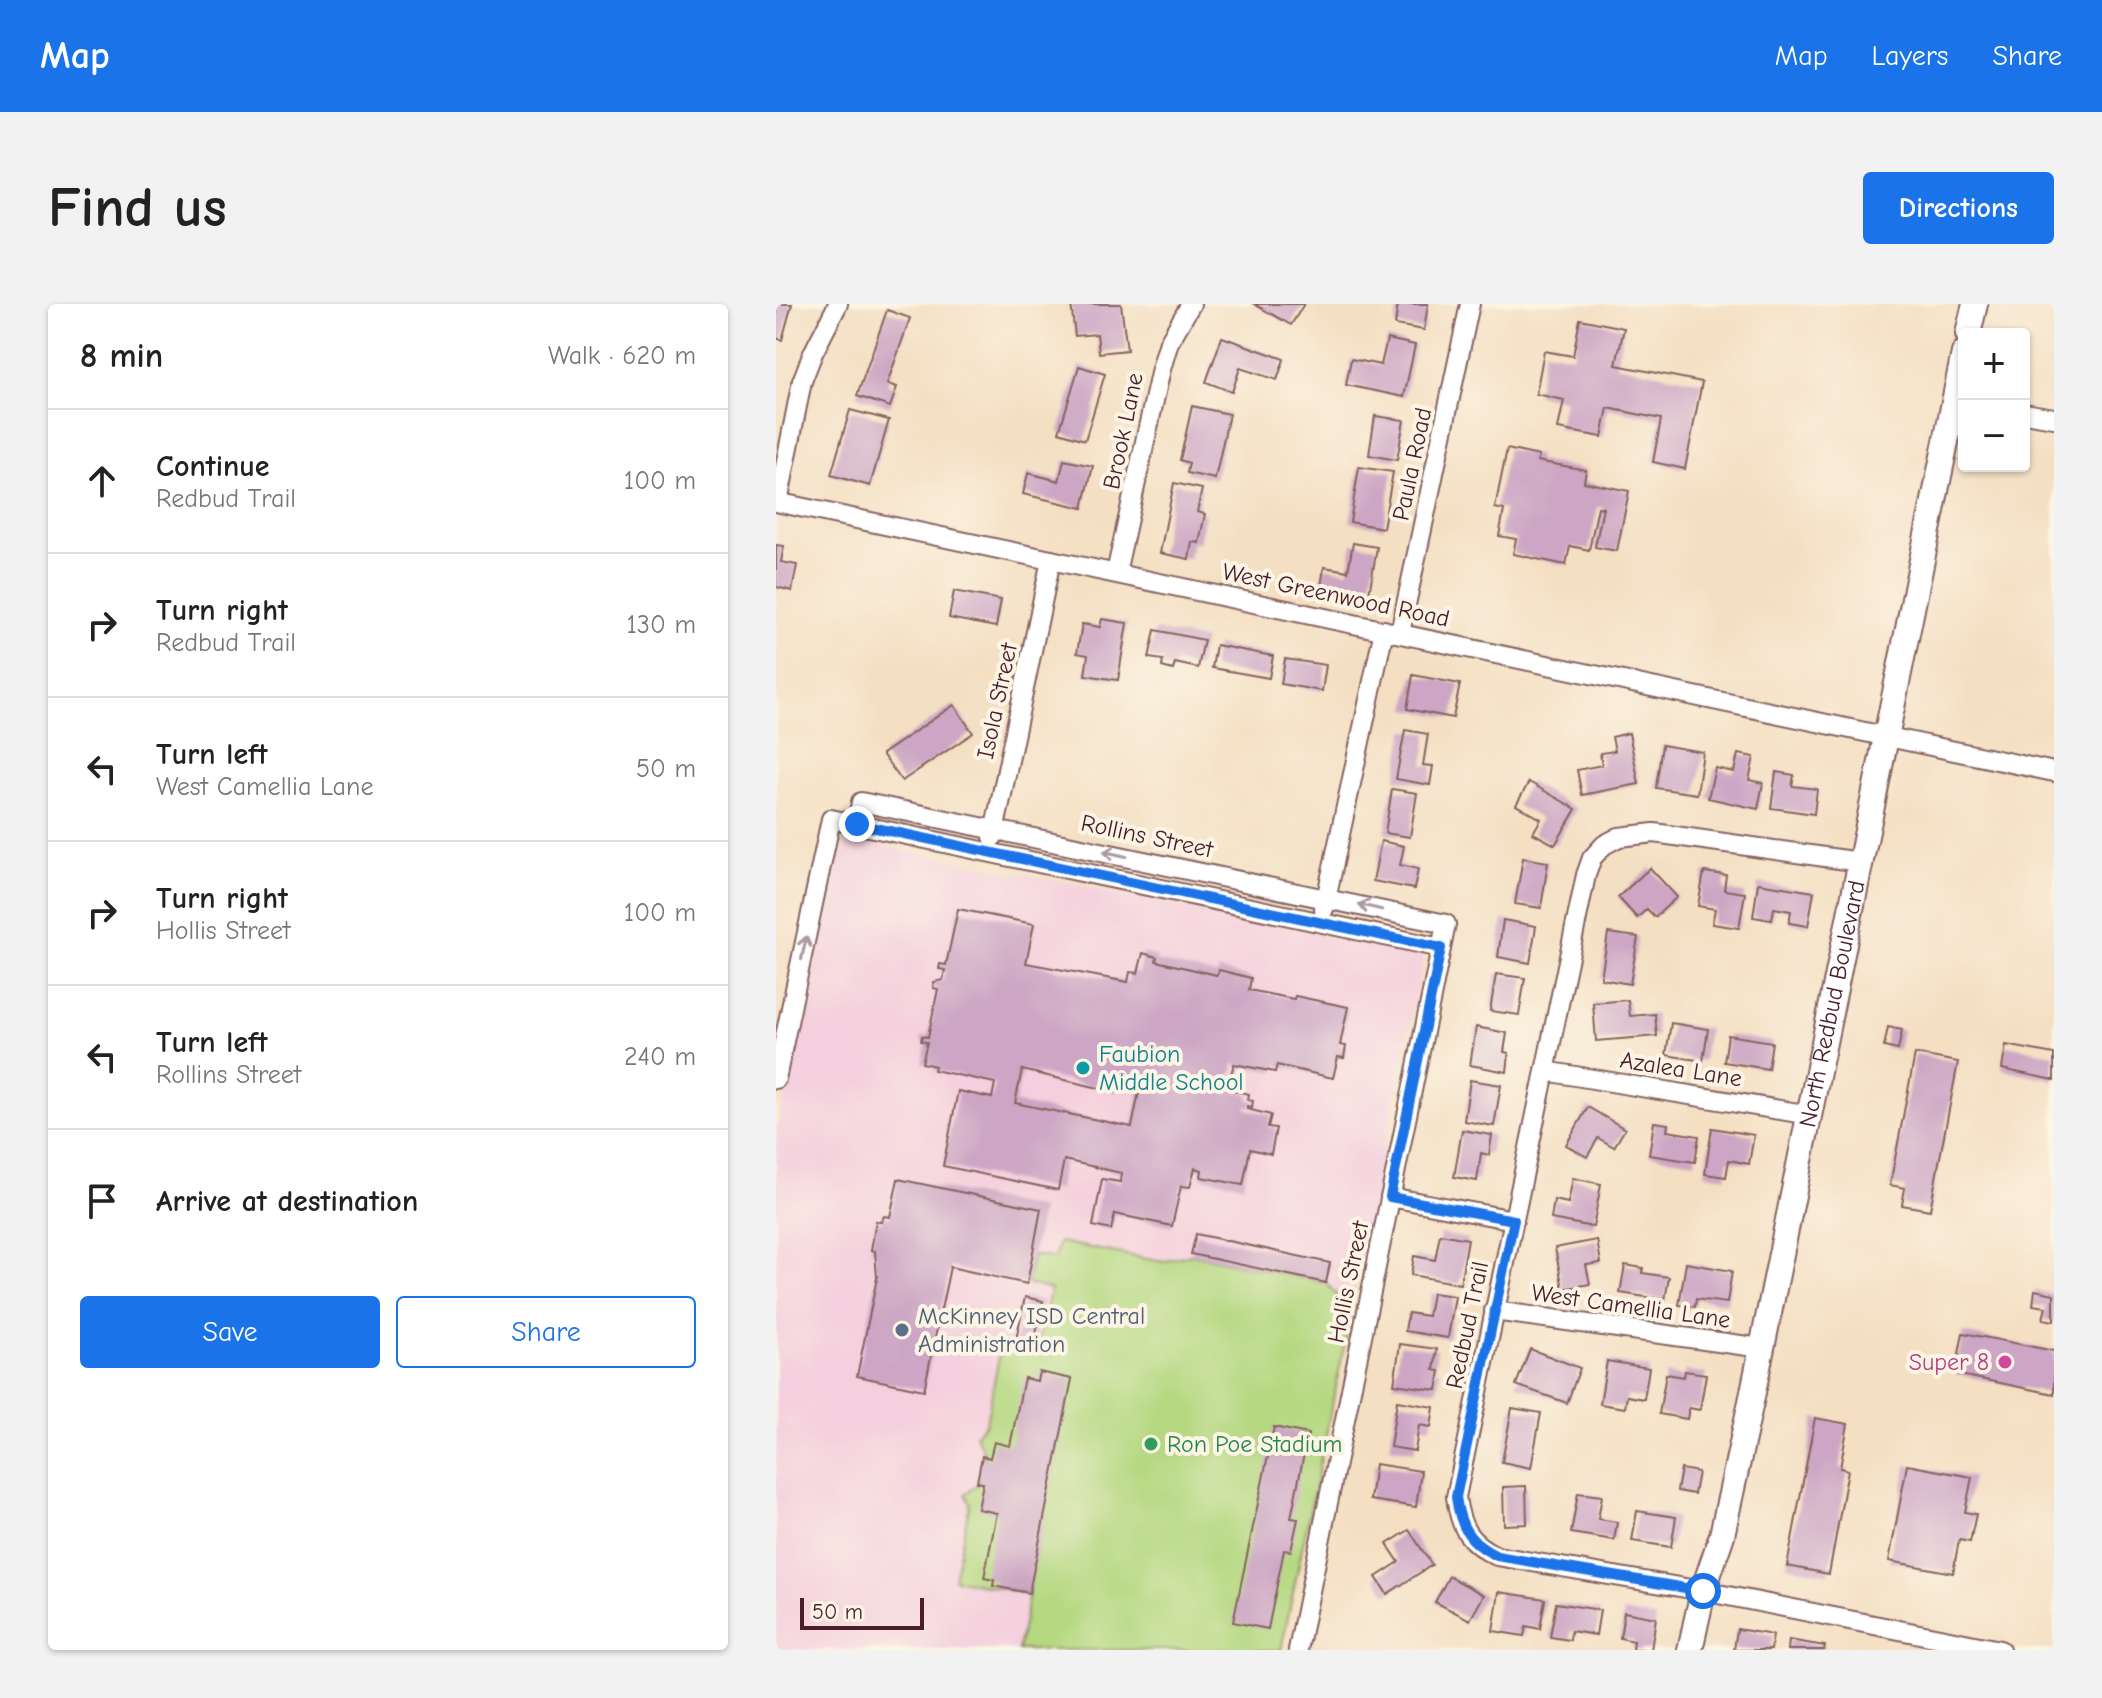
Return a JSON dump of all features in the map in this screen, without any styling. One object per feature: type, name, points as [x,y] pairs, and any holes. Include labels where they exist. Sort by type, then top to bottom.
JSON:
[{"type":"street","points":[[777,502],[802,381],[838,304]]},
{"type":"street","name":"Brook Lane","points":[[1116,573],[1161,369],[1169,342],[1191,304]]},
{"type":"street","name":"Paula Road","points":[[1321,921],[1470,304]]},
{"type":"street","points":[[1969,328],[1975,304]]},
{"type":"street","name":"North Redbud Boulevard","points":[[1690,1650],[1703,1591],[1722,1535],[1885,737],[1958,405]]},
{"type":"street","points":[[2030,414],[2054,418]]},
{"type":"street","name":"West Greenwood Road","points":[[777,502],[2054,772]]},
{"type":"street","name":"Isola Street","points":[[990,852],[1051,560]]},
{"type":"street","name":"Rollins Street","points":[[857,824],[861,802],[1446,924]]},
{"type":"street","name":"Rollins Street","points":[[776,1079],[831,819],[1441,948]]},
{"type":"street","name":"Redbud Trail","points":[[1860,862],[1654,833],[1619,837],[1604,845],[1592,858],[1456,1497],[1462,1527],[1470,1540],[1497,1556],[1703,1591],[2000,1650]]},
{"type":"street","name":"Hollis Street","points":[[1298,1650],[1446,924]]},
{"type":"street","name":"Azalea Lane","points":[[1545,1071],[1810,1115]]},
{"type":"street","points":[[1390,1197],[1514,1220]]},
{"type":"street","name":"West Camellia Lane","points":[[1494,1311],[1762,1348]]},
{"type":"shaded area","points":[[850,839],[1424,956],[1281,1650],[776,1650],[776,1134],[834,857]]},
{"type":"green space","name":"Ron Poe Stadium","points":[[1059,1242],[1163,1262],[1191,1254],[1326,1283],[1343,1302],[1353,1304],[1281,1650],[1018,1650],[1029,1594],[954,1579],[970,1503],[965,1494],[977,1485],[984,1452],[975,1435],[986,1423],[1001,1346],[1036,1352],[1051,1289],[1027,1284],[1033,1255],[1054,1259]]},
{"type":"building","points":[[776,304],[792,304],[782,340],[776,338]]},
{"type":"building","points":[[1071,304],[1121,304],[1127,350],[1099,353],[1097,334],[1075,336]]},
{"type":"building","points":[[1254,304],[1304,304],[1291,325]]},
{"type":"building","points":[[1398,304],[1428,304],[1424,330],[1395,325]]},
{"type":"building","points":[[887,310],[910,318],[887,384],[897,387],[890,407],[857,396]]},
{"type":"building","points":[[1580,319],[1624,328],[1616,365],[1702,382],[1685,469],[1653,462],[1661,419],[1608,408],[1602,437],[1558,429],[1564,400],[1536,394],[1544,351],[1573,356]]},
{"type":"building","points":[[1222,337],[1284,359],[1277,380],[1240,368],[1232,392],[1206,382]]},
{"type":"building","points":[[1387,339],[1415,345],[1404,397],[1346,385],[1351,359],[1381,365]]},
{"type":"building","points":[[1079,366],[1105,374],[1085,440],[1059,432]]},
{"type":"building","points":[[1192,406],[1229,414],[1215,479],[1187,473],[1189,463],[1180,460]]},
{"type":"building","points":[[850,410],[889,420],[870,486],[831,475]]},
{"type":"building","points":[[1375,416],[1404,420],[1397,460],[1369,455]]},
{"type":"building","points":[[1507,449],[1539,456],[1537,461],[1586,470],[1584,482],[1629,491],[1617,551],[1595,547],[1603,508],[1598,507],[1589,550],[1570,546],[1566,565],[1513,554],[1516,539],[1499,536],[1504,510],[1495,508]]},
{"type":"building","points":[[1064,460],[1093,466],[1083,508],[1023,494],[1028,473],[1059,481]]},
{"type":"building","points":[[1359,467],[1393,472],[1383,528],[1350,522]]},
{"type":"building","points":[[1174,483],[1202,489],[1197,512],[1205,514],[1199,543],[1192,542],[1189,559],[1160,553]]},
{"type":"building","points":[[1353,543],[1377,547],[1369,594],[1321,587],[1324,567],[1348,571]]},
{"type":"building","points":[[776,545],[784,546],[781,562],[797,565],[792,591],[776,587]]},
{"type":"building","points":[[954,591],[1001,600],[996,627],[949,618]]},
{"type":"building","points":[[1102,619],[1127,623],[1118,680],[1085,675],[1088,655],[1077,653],[1082,624],[1100,627]]},
{"type":"building","points":[[1155,630],[1204,640],[1198,668],[1175,663],[1173,670],[1162,667],[1163,660],[1149,658]]},
{"type":"building","points":[[1216,645],[1273,656],[1269,678],[1212,668]]},
{"type":"building","points":[[1285,659],[1326,665],[1322,691],[1281,684]]},
{"type":"building","points":[[1413,675],[1460,684],[1453,718],[1407,709]]},
{"type":"building","points":[[954,705],[973,733],[902,781],[882,754]]},
{"type":"building","points":[[1405,730],[1428,734],[1423,765],[1433,766],[1430,785],[1396,779]]},
{"type":"building","points":[[1629,733],[1639,784],[1582,795],[1577,770],[1602,765],[1600,753],[1615,751],[1612,737]]},
{"type":"building","points":[[1662,745],[1703,752],[1697,794],[1656,788]]},
{"type":"building","points":[[1738,754],[1754,757],[1749,780],[1763,783],[1758,809],[1708,798],[1715,768],[1734,772]]},
{"type":"building","points":[[1776,772],[1794,775],[1792,786],[1817,789],[1814,814],[1771,808]]},
{"type":"building","points":[[1529,782],[1576,809],[1555,845],[1533,833],[1541,819],[1516,805]]},
{"type":"building","points":[[1392,789],[1417,793],[1410,837],[1385,833]]},
{"type":"building","points":[[1381,841],[1404,846],[1400,865],[1418,869],[1414,889],[1373,881]]},
{"type":"building","points":[[1523,858],[1548,862],[1541,908],[1515,904]]},
{"type":"building","points":[[1650,868],[1677,897],[1655,917],[1647,909],[1637,918],[1618,897]]},
{"type":"building","points":[[1704,872],[1726,875],[1724,890],[1745,893],[1739,928],[1712,924],[1715,909],[1698,906]]},
{"type":"building","points":[[1758,883],[1814,892],[1808,926],[1789,923],[1791,911],[1774,908],[1772,920],[1753,917]]},
{"type":"building","name":"Faubion Middle School","points":[[958,909],[1034,924],[1026,963],[1128,982],[1130,972],[1138,973],[1143,953],[1157,957],[1156,961],[1217,975],[1219,970],[1251,978],[1249,990],[1348,1007],[1340,1045],[1346,1046],[1344,1058],[1338,1057],[1333,1078],[1277,1065],[1275,1072],[1234,1064],[1227,1089],[1249,1094],[1248,1100],[1253,1101],[1252,1107],[1247,1106],[1247,1109],[1271,1115],[1268,1127],[1276,1128],[1271,1154],[1250,1149],[1243,1185],[1201,1177],[1202,1170],[1195,1168],[1190,1187],[1181,1186],[1172,1226],[1115,1214],[1111,1230],[1093,1226],[1102,1179],[1120,1182],[1121,1173],[1064,1160],[1058,1190],[943,1166],[958,1091],[992,1098],[995,1083],[934,1070],[935,1066],[922,1063],[927,1042],[921,1041],[922,1036],[928,1037],[938,989],[933,988],[934,982],[943,980],[945,970],[939,969],[940,964],[946,965]],"holes":[[[1022,1070],[1116,1092],[1118,1083],[1140,1087],[1132,1127],[1015,1103]]]},
{"type":"building","points":[[1503,920],[1536,926],[1530,963],[1498,957]]},
{"type":"building","points":[[1608,933],[1638,937],[1630,984],[1601,979]]},
{"type":"building","points":[[1496,974],[1525,978],[1519,1015],[1490,1011]]},
{"type":"building","points":[[1628,1000],[1630,1016],[1655,1014],[1657,1036],[1596,1041],[1593,1003]]},
{"type":"building","points":[[1671,1023],[1708,1029],[1703,1061],[1666,1055]]},
{"type":"building","points":[[1476,1027],[1507,1033],[1504,1052],[1509,1053],[1507,1072],[1470,1065]]},
{"type":"building","points":[[1888,1027],[1902,1030],[1898,1050],[1884,1047]]},
{"type":"building","points":[[1728,1035],[1772,1042],[1768,1069],[1724,1062]]},
{"type":"building","points":[[2006,1045],[2054,1054],[2054,1080],[2002,1069]]},
{"type":"building","points":[[1915,1054],[1958,1062],[1930,1210],[1902,1205],[1905,1188],[1890,1185]]},
{"type":"building","points":[[1470,1080],[1501,1085],[1494,1126],[1464,1121]]},
{"type":"building","points":[[1588,1107],[1625,1129],[1614,1147],[1598,1138],[1587,1157],[1566,1145]]},
{"type":"building","points":[[1654,1122],[1668,1124],[1667,1131],[1699,1136],[1695,1162],[1649,1155]]},
{"type":"building","points":[[1712,1128],[1754,1135],[1749,1164],[1729,1160],[1726,1177],[1705,1174]]},
{"type":"building","points":[[1462,1130],[1492,1135],[1489,1155],[1481,1153],[1477,1181],[1454,1177]]},
{"type":"building","points":[[1573,1178],[1601,1184],[1593,1227],[1551,1219],[1554,1200],[1568,1203]]},
{"type":"building","name":"McKinney ISD Central Administration","points":[[898,1179],[1041,1209],[1027,1284],[950,1267],[924,1390],[857,1376],[877,1278],[875,1251],[871,1250],[876,1221],[881,1222],[884,1216],[890,1217]]},
{"type":"building","points":[[1196,1234],[1330,1263],[1326,1283],[1191,1254]]},
{"type":"building","points":[[1440,1234],[1468,1239],[1460,1284],[1411,1275],[1414,1256],[1435,1260]]},
{"type":"building","points":[[1597,1240],[1601,1263],[1586,1265],[1590,1284],[1563,1289],[1555,1248]]},
{"type":"building","points":[[1686,1263],[1732,1271],[1727,1303],[1696,1299],[1695,1307],[1679,1305]]},
{"type":"building","points":[[1625,1265],[1643,1268],[1642,1273],[1669,1277],[1665,1300],[1620,1293]]},
{"type":"building","points":[[2035,1290],[2054,1294],[2054,1321],[2043,1319],[2046,1307],[2033,1305]]},
{"type":"building","points":[[1432,1293],[1455,1296],[1448,1338],[1405,1331],[1408,1313],[1428,1316]]},
{"type":"building","points":[[1025,1297],[1043,1301],[1033,1348],[1015,1344]]},
{"type":"building","name":"Super 8","points":[[1963,1333],[2054,1351],[2054,1394],[1955,1374]]},
{"type":"building","points":[[1400,1344],[1437,1349],[1434,1370],[1440,1371],[1437,1390],[1394,1384]]},
{"type":"building","points":[[1530,1349],[1580,1368],[1567,1403],[1516,1385]]},
{"type":"building","points":[[1607,1361],[1649,1368],[1644,1399],[1627,1396],[1625,1408],[1600,1404]]},
{"type":"building","points":[[1685,1371],[1706,1374],[1700,1410],[1689,1408],[1687,1419],[1659,1414],[1666,1374],[1684,1377]]},
{"type":"building","points":[[1039,1372],[1072,1379],[1029,1593],[993,1586],[994,1580],[984,1578],[997,1513],[978,1509],[983,1483],[977,1482],[982,1456],[990,1458],[994,1442],[1010,1446],[1024,1378],[1037,1381]]},
{"type":"building","points":[[1397,1401],[1434,1407],[1431,1427],[1419,1425],[1415,1451],[1390,1447]]},
{"type":"building","points":[[1512,1408],[1541,1413],[1531,1468],[1502,1462]]},
{"type":"building","points":[[1815,1418],[1848,1424],[1840,1468],[1848,1470],[1829,1574],[1787,1566]]},
{"type":"building","points":[[1274,1427],[1308,1434],[1291,1518],[1298,1519],[1291,1551],[1284,1550],[1268,1629],[1233,1622]]},
{"type":"building","points":[[1375,1464],[1421,1471],[1416,1507],[1370,1500]]},
{"type":"building","points":[[1907,1465],[1972,1477],[1965,1512],[1976,1514],[1970,1542],[1959,1540],[1953,1573],[1889,1561]]},
{"type":"building","points":[[1681,1469],[1698,1472],[1694,1494],[1677,1491]]},
{"type":"building","points":[[1526,1486],[1527,1524],[1504,1525],[1503,1487]]},
{"type":"building","points":[[1578,1493],[1602,1496],[1598,1519],[1617,1522],[1614,1540],[1571,1533]]},
{"type":"building","points":[[1637,1511],[1676,1517],[1671,1547],[1632,1541]]},
{"type":"building","points":[[1409,1530],[1432,1565],[1387,1594],[1376,1577],[1399,1562],[1387,1544]]},
{"type":"building","points":[[1449,1576],[1484,1595],[1470,1620],[1435,1602]]},
{"type":"building","points":[[1499,1592],[1545,1599],[1540,1629],[1526,1626],[1524,1636],[1493,1631]]},
{"type":"building","points":[[1556,1603],[1600,1610],[1596,1635],[1571,1631],[1570,1640],[1550,1637]]},
{"type":"building","points":[[1624,1612],[1656,1618],[1651,1650],[1633,1650],[1634,1641],[1620,1638]]},
{"type":"building","points":[[1737,1629],[1773,1635],[1771,1650],[1734,1650]]},
{"type":"building","points":[[1789,1640],[1825,1646],[1824,1650],[1788,1650]]},
{"type":"place","name":"Faubion Middle School","points":[[1083,1068]]},
{"type":"place","name":"McKinney ISD Central Administration","points":[[902,1330]]},
{"type":"place","name":"Super 8","points":[[2005,1362]]},
{"type":"place","name":"Ron Poe Stadium","points":[[1151,1444]]},
{"type":"route","points":[[857,824],[1441,948],[1390,1197],[1514,1220],[1456,1497],[1462,1527],[1470,1540],[1497,1556],[1703,1591]]}]
